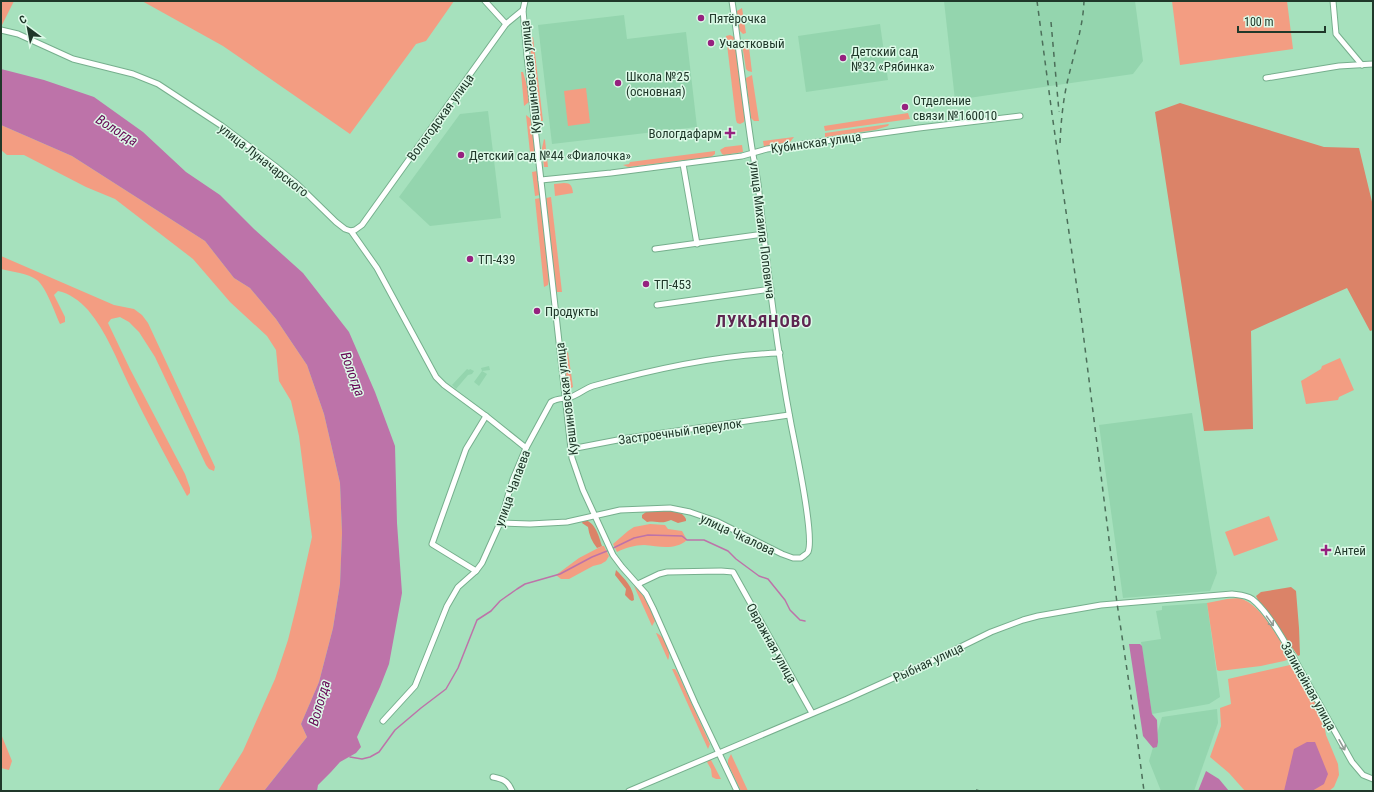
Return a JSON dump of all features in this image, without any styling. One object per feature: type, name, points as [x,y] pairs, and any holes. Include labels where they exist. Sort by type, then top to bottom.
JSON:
[{"type":"street","points":[[485,1],[506,24]]},
{"type":"street","points":[[524,10],[525,1]]},
{"type":"street","name":"улица Михаила Поповича","points":[[732,1],[764,234],[770,289],[789,415],[806,502],[809,545],[808,553]]},
{"type":"street","points":[[1333,1],[1336,34],[1362,65]]},
{"type":"street","name":"Вологодская улица","points":[[351,231],[356,230],[366,220],[506,24],[524,10]]},
{"type":"street","name":"Кувшиновская улица","points":[[524,10],[565,398],[571,449],[578,478],[613,554],[650,601],[719,753]]},
{"type":"street","name":"улица Луначарского","points":[[1,30],[18,34],[73,59],[133,74],[158,84],[222,126],[297,184],[336,222],[345,229],[351,231],[377,268],[436,377],[444,385],[526,448]]},
{"type":"street","points":[[1266,78],[1339,66],[1373,64]]},
{"type":"street","name":"Кубинская улица","points":[[541,180],[683,164],[742,156],[767,149],[916,128],[1020,116]]},
{"type":"street","points":[[683,164],[697,244]]},
{"type":"street","points":[[655,249],[764,234]]},
{"type":"street","points":[[657,305],[770,289]]},
{"type":"street","name":"улица Чапаева","points":[[383,721],[409,695],[415,686],[447,606],[458,587],[476,571],[482,563],[500,523],[513,479],[526,448],[549,406],[554,400],[571,397],[591,386],[626,378],[640,373],[755,354],[780,353]]},
{"type":"street","name":"Застроечный переулок","points":[[571,449],[628,438],[789,415]]},
{"type":"street","points":[[476,571],[432,544],[466,450],[486,416]]},
{"type":"street","name":"улица Чкалова","points":[[500,523],[530,524],[567,522],[620,510],[662,508],[675,509],[690,512],[716,521],[793,558],[801,558],[808,553]]},
{"type":"street","name":"Овражная улица","points":[[638,584],[659,574],[667,572],[733,572],[812,713]]},
{"type":"street","name":"Рыбная улица","points":[[629,791],[877,686],[1006,626],[1032,617],[1101,605],[1198,596],[1242,595]]},
{"type":"street","name":"Залинейная улица","points":[[1242,595],[1250,598],[1256,603],[1282,638],[1352,762],[1363,775],[1373,778]]},
{"type":"street","points":[[719,753],[737,791]]},
{"type":"street","points":[[493,777],[504,780],[512,791]]},
{"type":"shaded area","points":[[1,1],[14,1],[1,27]]},
{"type":"shaded area","points":[[142,1],[454,1],[426,41],[416,44],[350,134],[223,46]]},
{"type":"shaded area","points":[[944,1],[1135,1],[1143,61],[1133,74],[955,100]]},
{"type":"shaded area","points":[[1172,1],[1287,1],[1293,49],[1180,65]]},
{"type":"shaded area","points":[[742,8],[746,33],[743,34],[739,30],[737,13],[737,11]]},
{"type":"shaded area","name":"Школа №25 (основная)","points":[[624,15],[627,39],[686,32],[697,127],[552,144],[538,25]]},
{"type":"shaded area","name":"Детский сад №32 «Рябинка»","points":[[880,24],[888,80],[806,92],[798,36]]},
{"type":"shaded area","points":[[730,35],[735,39],[745,118],[744,122],[740,124],[737,123],[736,120],[726,36]]},
{"type":"shaded area","points":[[529,37],[533,37],[543,121],[541,121],[537,109]]},
{"type":"shaded area","points":[[748,39],[752,72],[746,69],[742,44],[744,40]]},
{"type":"shaded area","points":[[521,72],[523,72],[529,98],[529,102],[524,106]]},
{"type":"shaded area","points":[[752,75],[759,121],[754,121],[751,118],[746,78]]},
{"type":"shaded area","points":[[586,88],[590,123],[568,126],[564,91]]},
{"type":"shaded area","points":[[1180,103],[1324,147],[1359,148],[1373,206],[1373,330],[1370,331],[1347,288],[1251,331],[1253,429],[1204,431],[1155,112]]},
{"type":"shaded area","name":"Детский сад №44 «Фиалочка»","points":[[488,111],[501,218],[430,226],[399,197],[460,114]]},
{"type":"shaded area","points":[[908,113],[910,119],[825,131],[824,126]]},
{"type":"shaded area","points":[[526,115],[531,119],[536,156],[534,161],[531,162]]},
{"type":"shaded area","points":[[889,124],[888,126],[875,130],[825,137],[825,133]]},
{"type":"shaded area","points":[[1,125],[72,156],[205,241],[234,278],[250,288],[276,319],[307,365],[324,414],[340,483],[342,533],[340,584],[333,628],[319,682],[301,724],[307,737],[264,791],[218,791],[243,751],[275,679],[288,640],[312,537],[299,436],[291,401],[279,381],[276,350],[267,336],[230,302],[193,259],[115,199],[86,187],[24,155],[7,155],[1,150]]},
{"type":"shaded area","points":[[794,137],[790,142],[764,147],[763,141]]},
{"type":"shaded area","points":[[544,139],[548,167],[544,167],[542,148]]},
{"type":"shaded area","points":[[742,145],[743,152],[724,155],[720,150],[725,147]]},
{"type":"shaded area","points":[[715,151],[715,154],[711,157],[628,167],[623,165],[629,164],[630,162]]},
{"type":"shaded area","points":[[537,171],[540,195],[535,196],[532,172]]},
{"type":"shaded area","points":[[564,183],[571,185],[573,193],[555,196],[554,184]]},
{"type":"shaded area","points":[[551,197],[562,292],[556,292],[546,198]]},
{"type":"shaded area","points":[[540,198],[549,280],[548,285],[544,287],[535,199]]},
{"type":"shaded area","points":[[1,256],[114,305],[134,309],[142,315],[148,323],[215,467],[214,471],[209,469],[206,465],[155,357],[139,332],[129,322],[120,317],[111,319],[108,323],[130,369],[185,474],[190,488],[190,493],[187,496],[143,413],[111,346],[88,310],[78,301],[58,291],[54,295],[65,317],[65,322],[60,324],[47,294],[40,283],[29,276],[1,269]]},
{"type":"shaded area","points":[[568,352],[573,387],[569,389],[567,386],[564,356]]},
{"type":"shaded area","points":[[1340,358],[1354,390],[1339,397],[1338,400],[1306,404],[1301,381],[1321,369],[1322,366]]},
{"type":"shaded area","points":[[489,366],[490,370],[482,371],[481,368]]},
{"type":"shaded area","points":[[467,369],[474,371],[472,374],[468,375],[456,389],[452,385]]},
{"type":"shaded area","points":[[482,371],[487,374],[479,386],[474,382]]},
{"type":"shaded area","points":[[1192,413],[1217,573],[1210,591],[1123,598],[1099,425]]},
{"type":"shaded area","points":[[646,512],[677,512],[684,516],[686,521],[678,523],[671,520],[664,522],[647,522],[642,518],[642,515]]},
{"type":"shaded area","points":[[1269,516],[1278,540],[1234,556],[1225,532]]},
{"type":"shaded area","points":[[585,520],[594,527],[602,546],[597,548],[590,536],[588,527],[582,523]]},
{"type":"shaded area","points":[[650,524],[665,525],[668,529],[682,531],[687,540],[677,546],[672,547],[641,545],[617,552],[613,544],[628,531],[634,527]]},
{"type":"shaded area","points":[[604,546],[609,556],[606,561],[569,579],[561,579],[556,575],[579,558]]},
{"type":"shaded area","points":[[616,570],[630,587],[634,600],[630,600],[625,595],[626,589],[615,575]]},
{"type":"shaded area","points":[[634,586],[650,606],[655,621],[652,626]]},
{"type":"shaded area","points":[[1291,587],[1296,591],[1300,655],[1298,656],[1269,614],[1260,604],[1256,596],[1261,592]]},
{"type":"shaded area","points":[[1239,598],[1253,606],[1266,619],[1288,654],[1287,660],[1261,666],[1217,670],[1207,603]]},
{"type":"shaded area","points":[[1207,603],[1220,697],[1209,704],[1152,714],[1141,642],[1161,639],[1156,611],[1162,610],[1162,606]]},
{"type":"shaded area","points":[[656,633],[662,637],[668,648],[668,660]]},
{"type":"shaded area","points":[[1290,665],[1295,667],[1322,713],[1326,735],[1338,764],[1339,775],[1334,787],[1329,791],[1245,791],[1229,773],[1210,757],[1221,726],[1220,708],[1231,704],[1228,679]]},
{"type":"shaded area","points":[[672,669],[675,669],[678,674],[710,744],[708,749]]},
{"type":"shaded area","points":[[1217,709],[1218,723],[1194,791],[1161,791],[1149,761],[1162,717]]},
{"type":"shaded area","points":[[1,734],[12,761],[9,770],[1,768]]},
{"type":"shaded area","points":[[731,754],[748,791],[741,791],[728,764]]},
{"type":"shaded area","points":[[711,760],[721,779],[712,777],[711,769],[707,762]]},
{"type":"water","name":"Вологда","points":[[1,69],[44,80],[94,97],[143,132],[186,172],[220,195],[254,229],[303,273],[349,332],[375,392],[395,446],[397,523],[402,593],[389,664],[357,737],[361,747],[356,753],[340,762],[318,785],[317,791],[264,791],[307,737],[301,724],[319,682],[333,628],[340,584],[342,533],[340,483],[324,414],[307,365],[276,319],[250,288],[234,278],[205,241],[72,156],[1,125]]},
{"type":"water","points":[[1129,644],[1140,644],[1142,646],[1152,714],[1157,720],[1157,747],[1153,748],[1143,736]]},
{"type":"water","points":[[1307,742],[1315,742],[1328,774],[1324,784],[1312,791],[1284,791],[1294,749]]},
{"type":"water","points":[[1206,771],[1219,779],[1229,791],[1198,791]]},
{"type":"waterway","points":[[350,757],[362,759],[379,752],[395,730],[446,689],[458,668],[477,620],[491,611],[500,601],[525,584],[560,574],[592,557],[634,538],[648,535],[682,536],[687,540],[704,540],[728,551],[736,559],[759,576],[768,579],[785,600],[790,610],[800,620],[805,621]]},
{"type":"railway","points":[[1037,1],[1081,316],[1117,603],[1144,791]]},
{"type":"railway","points":[[1060,143],[1065,95],[1080,31],[1084,1]]},
{"type":"railway","points":[[1051,22],[1059,112]]},
{"type":"railway","points":[[976,790],[980,791]]},
{"type":"place","name":"Пятёрочка","points":[[701,18]]},
{"type":"place","name":"Участковый","points":[[711,43]]},
{"type":"place","name":"Детский сад №32 «Рябинка»","points":[[843,58]]},
{"type":"place","name":"Школа №25 (основная)","points":[[618,83]]},
{"type":"place","name":"Отделение связи №160010","points":[[905,107]]},
{"type":"place","name":"Вологдафарм","points":[[730,133]]},
{"type":"place","name":"Детский сад №44 «Фиалочка»","points":[[461,155]]},
{"type":"place","name":"ТП-439","points":[[470,259]]},
{"type":"place","name":"ТП-453","points":[[646,284]]},
{"type":"place","name":"Продукты","points":[[537,311]]},
{"type":"place","name":"Антей","points":[[1326,550]]},
{"type":"district","name":"ЛУКЬЯНОВО","points":[[764,321]]}]
